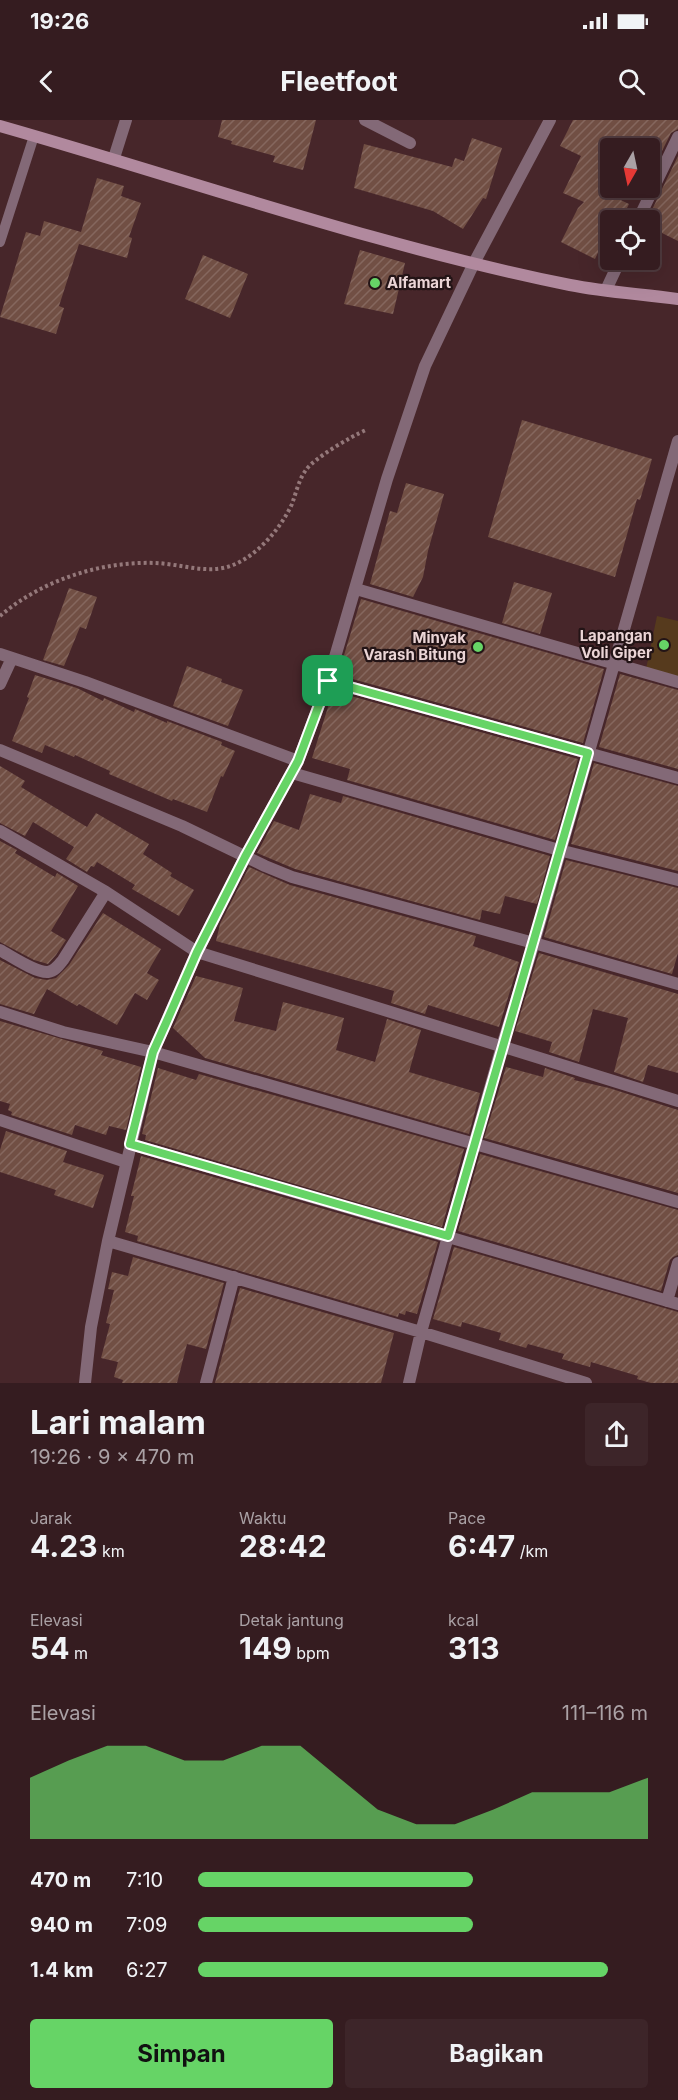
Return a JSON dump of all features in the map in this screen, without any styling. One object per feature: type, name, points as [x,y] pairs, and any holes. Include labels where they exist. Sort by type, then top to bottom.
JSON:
[{"type":"street","points":[[114,158],[126,120]]},
{"type":"street","points":[[365,120],[411,143]]},
{"type":"street","points":[[85,1383],[91,1327],[108,1241],[153,1052],[197,952],[245,857],[298,761],[328,681],[387,479],[425,366],[474,263],[550,120]]},
{"type":"street","points":[[0,126],[114,158],[412,249],[571,285],[678,299]]},
{"type":"street","points":[[643,210],[678,137]]},
{"type":"street","points":[[606,291],[615,270]]},
{"type":"street","points":[[409,1383],[421,1332],[474,1144],[678,441]]},
{"type":"street","points":[[356,589],[678,682]]},
{"type":"street","points":[[0,684],[6,656],[85,682],[298,761]]},
{"type":"street","points":[[328,681],[678,778]]},
{"type":"street","points":[[0,750],[182,826],[274,870],[319,885],[678,984]]},
{"type":"street","points":[[292,773],[559,850],[678,880]]},
{"type":"street","points":[[0,831],[106,892],[197,952],[678,1101]]},
{"type":"street","points":[[0,950],[40,971],[50,972],[57,968],[63,960],[106,892]]},
{"type":"street","points":[[0,1012],[63,1032],[153,1052],[678,1202]]},
{"type":"street","points":[[0,1120],[126,1162]]},
{"type":"street","points":[[130,1144],[673,1303],[678,1263]]},
{"type":"street","points":[[108,1241],[421,1332],[586,1383]]},
{"type":"street","points":[[206,1383],[234,1277]]},
{"type":"lane","points":[[0,242],[34,136]]},
{"type":"path","points":[[0,616],[14,604],[38,590],[85,570],[135,563],[212,569],[232,565],[252,553],[275,531],[291,506],[306,470],[351,437],[366,430]]},
{"type":"shaded area","name":"Lapangan Voli Giper","points":[[657,616],[678,621],[678,677],[646,669]]},
{"type":"building","points":[[222,120],[316,120],[303,170],[273,162],[275,156],[231,144],[232,141],[218,137]]},
{"type":"building","points":[[573,120],[678,120],[678,129],[671,133],[660,155],[660,138],[600,138],[600,198],[616,198],[629,204],[626,210],[600,210],[600,248],[595,259],[561,242],[578,208],[584,202],[563,193],[581,156],[560,146]]},
{"type":"building","points":[[472,138],[502,148],[486,199],[483,198],[463,229],[433,211],[354,188],[364,144],[452,167],[455,158],[464,161]]},
{"type":"building","points":[[678,156],[678,241],[660,232],[660,210],[652,210],[658,198],[660,198],[660,193]]},
{"type":"building","points":[[97,178],[124,186],[121,196],[141,203],[129,237],[132,238],[127,258],[79,244],[59,306],[64,308],[56,334],[0,317],[26,232],[40,236],[44,221],[81,232]]},
{"type":"building","name":"Alfamart","points":[[360,250],[405,263],[393,314],[344,304]]},
{"type":"building","points":[[203,255],[248,274],[230,318],[185,299]]},
{"type":"building","points":[[522,420],[652,459],[640,500],[637,499],[615,577],[488,537]]},
{"type":"building","points":[[406,483],[444,494],[423,577],[413,597],[370,584],[390,511],[397,513]]},
{"type":"building","points":[[514,582],[552,593],[540,634],[502,623]]},
{"type":"building","points":[[69,588],[97,597],[86,629],[80,627],[64,666],[43,660]]},
{"type":"building","points":[[361,599],[604,669],[583,743],[338,675]]},
{"type":"building","points":[[187,666],[222,679],[221,682],[243,690],[228,726],[173,706]]},
{"type":"building","points":[[620,674],[678,690],[678,769],[599,747]]},
{"type":"building","points":[[35,675],[77,688],[103,701],[104,698],[134,712],[135,709],[167,723],[167,721],[222,742],[221,745],[235,751],[223,777],[221,776],[207,812],[173,799],[172,801],[109,774],[110,771],[75,755],[74,757],[45,745],[42,753],[12,741],[29,698],[27,697]]},
{"type":"building","points":[[333,691],[578,759],[555,840],[347,780],[350,769],[312,758]]},
{"type":"building","points":[[594,763],[678,786],[678,871],[571,844]]},
{"type":"building","points":[[0,766],[25,781],[21,787],[87,827],[96,813],[149,844],[143,854],[172,873],[170,876],[194,890],[179,916],[132,889],[135,885],[97,862],[87,872],[66,859],[74,847],[33,822],[25,836],[0,823]]},
{"type":"building","points":[[310,794],[341,803],[343,796],[550,856],[537,904],[505,896],[500,914],[482,910],[480,920],[295,869],[257,853],[274,821],[299,830]]},
{"type":"building","points":[[0,841],[17,850],[15,853],[55,877],[57,873],[78,886],[51,931],[66,940],[48,964],[34,960],[0,942]]},
{"type":"building","points":[[566,860],[678,888],[678,953],[672,974],[544,937]]},
{"type":"building","points":[[249,867],[290,885],[476,936],[473,946],[519,962],[499,1027],[428,1005],[425,1014],[391,1003],[394,991],[216,941],[220,924]]},
{"type":"building","points":[[103,913],[161,949],[147,973],[159,980],[147,1000],[135,993],[117,1025],[47,989],[34,1014],[0,1004],[0,960],[35,978],[47,980],[56,978],[69,965]]},
{"type":"building","points":[[539,953],[678,994],[678,1073],[648,1065],[643,1082],[614,1072],[628,1018],[593,1009],[579,1062],[549,1052],[552,1042],[515,1031]]},
{"type":"building","points":[[196,976],[243,988],[234,1021],[276,1031],[283,1002],[344,1018],[336,1050],[375,1062],[387,1019],[421,1030],[409,1072],[480,1093],[469,1134],[205,1058],[173,1028]]},
{"type":"building","points":[[0,1021],[103,1051],[101,1055],[141,1067],[126,1130],[109,1126],[106,1135],[75,1125],[72,1135],[11,1115],[12,1112],[8,1110],[10,1104],[0,1101]]},
{"type":"building","points":[[506,1067],[543,1077],[545,1068],[575,1078],[574,1080],[609,1088],[678,1110],[678,1193],[484,1138]]},
{"type":"building","points":[[158,1068],[196,1080],[199,1074],[464,1149],[442,1227],[145,1140],[146,1135],[142,1134]]},
{"type":"building","points":[[6,1131],[67,1151],[63,1162],[104,1175],[93,1208],[54,1195],[56,1190],[0,1172],[0,1150]]},
{"type":"building","points":[[480,1154],[678,1210],[678,1255],[670,1260],[661,1291],[458,1231]]},
{"type":"building","points":[[141,1156],[438,1242],[417,1314],[406,1311],[405,1315],[399,1313],[398,1317],[137,1241],[138,1236],[125,1232]]},
{"type":"building","points":[[454,1247],[678,1312],[678,1383],[651,1383],[637,1379],[638,1376],[591,1362],[590,1367],[562,1359],[564,1354],[528,1344],[526,1348],[499,1340],[501,1333],[462,1322],[461,1327],[433,1319]]},
{"type":"building","points":[[133,1257],[224,1283],[206,1349],[187,1344],[177,1383],[122,1383],[123,1380],[114,1377],[118,1362],[101,1358],[110,1324],[106,1323],[114,1290],[108,1289],[112,1272],[128,1276]]},
{"type":"building","points":[[240,1288],[394,1333],[381,1383],[215,1383]]},
{"type":"place","name":"Alfamart","points":[[375,283]]},
{"type":"place","name":"Lapangan Voli Giper","points":[[664,645]]},
{"type":"place","name":"Minyak Varash Bitung","points":[[478,647]]},
{"type":"route","points":[[328,681],[588,753],[448,1236],[130,1144],[153,1052],[197,952],[245,857],[298,761],[328,681]]}]
